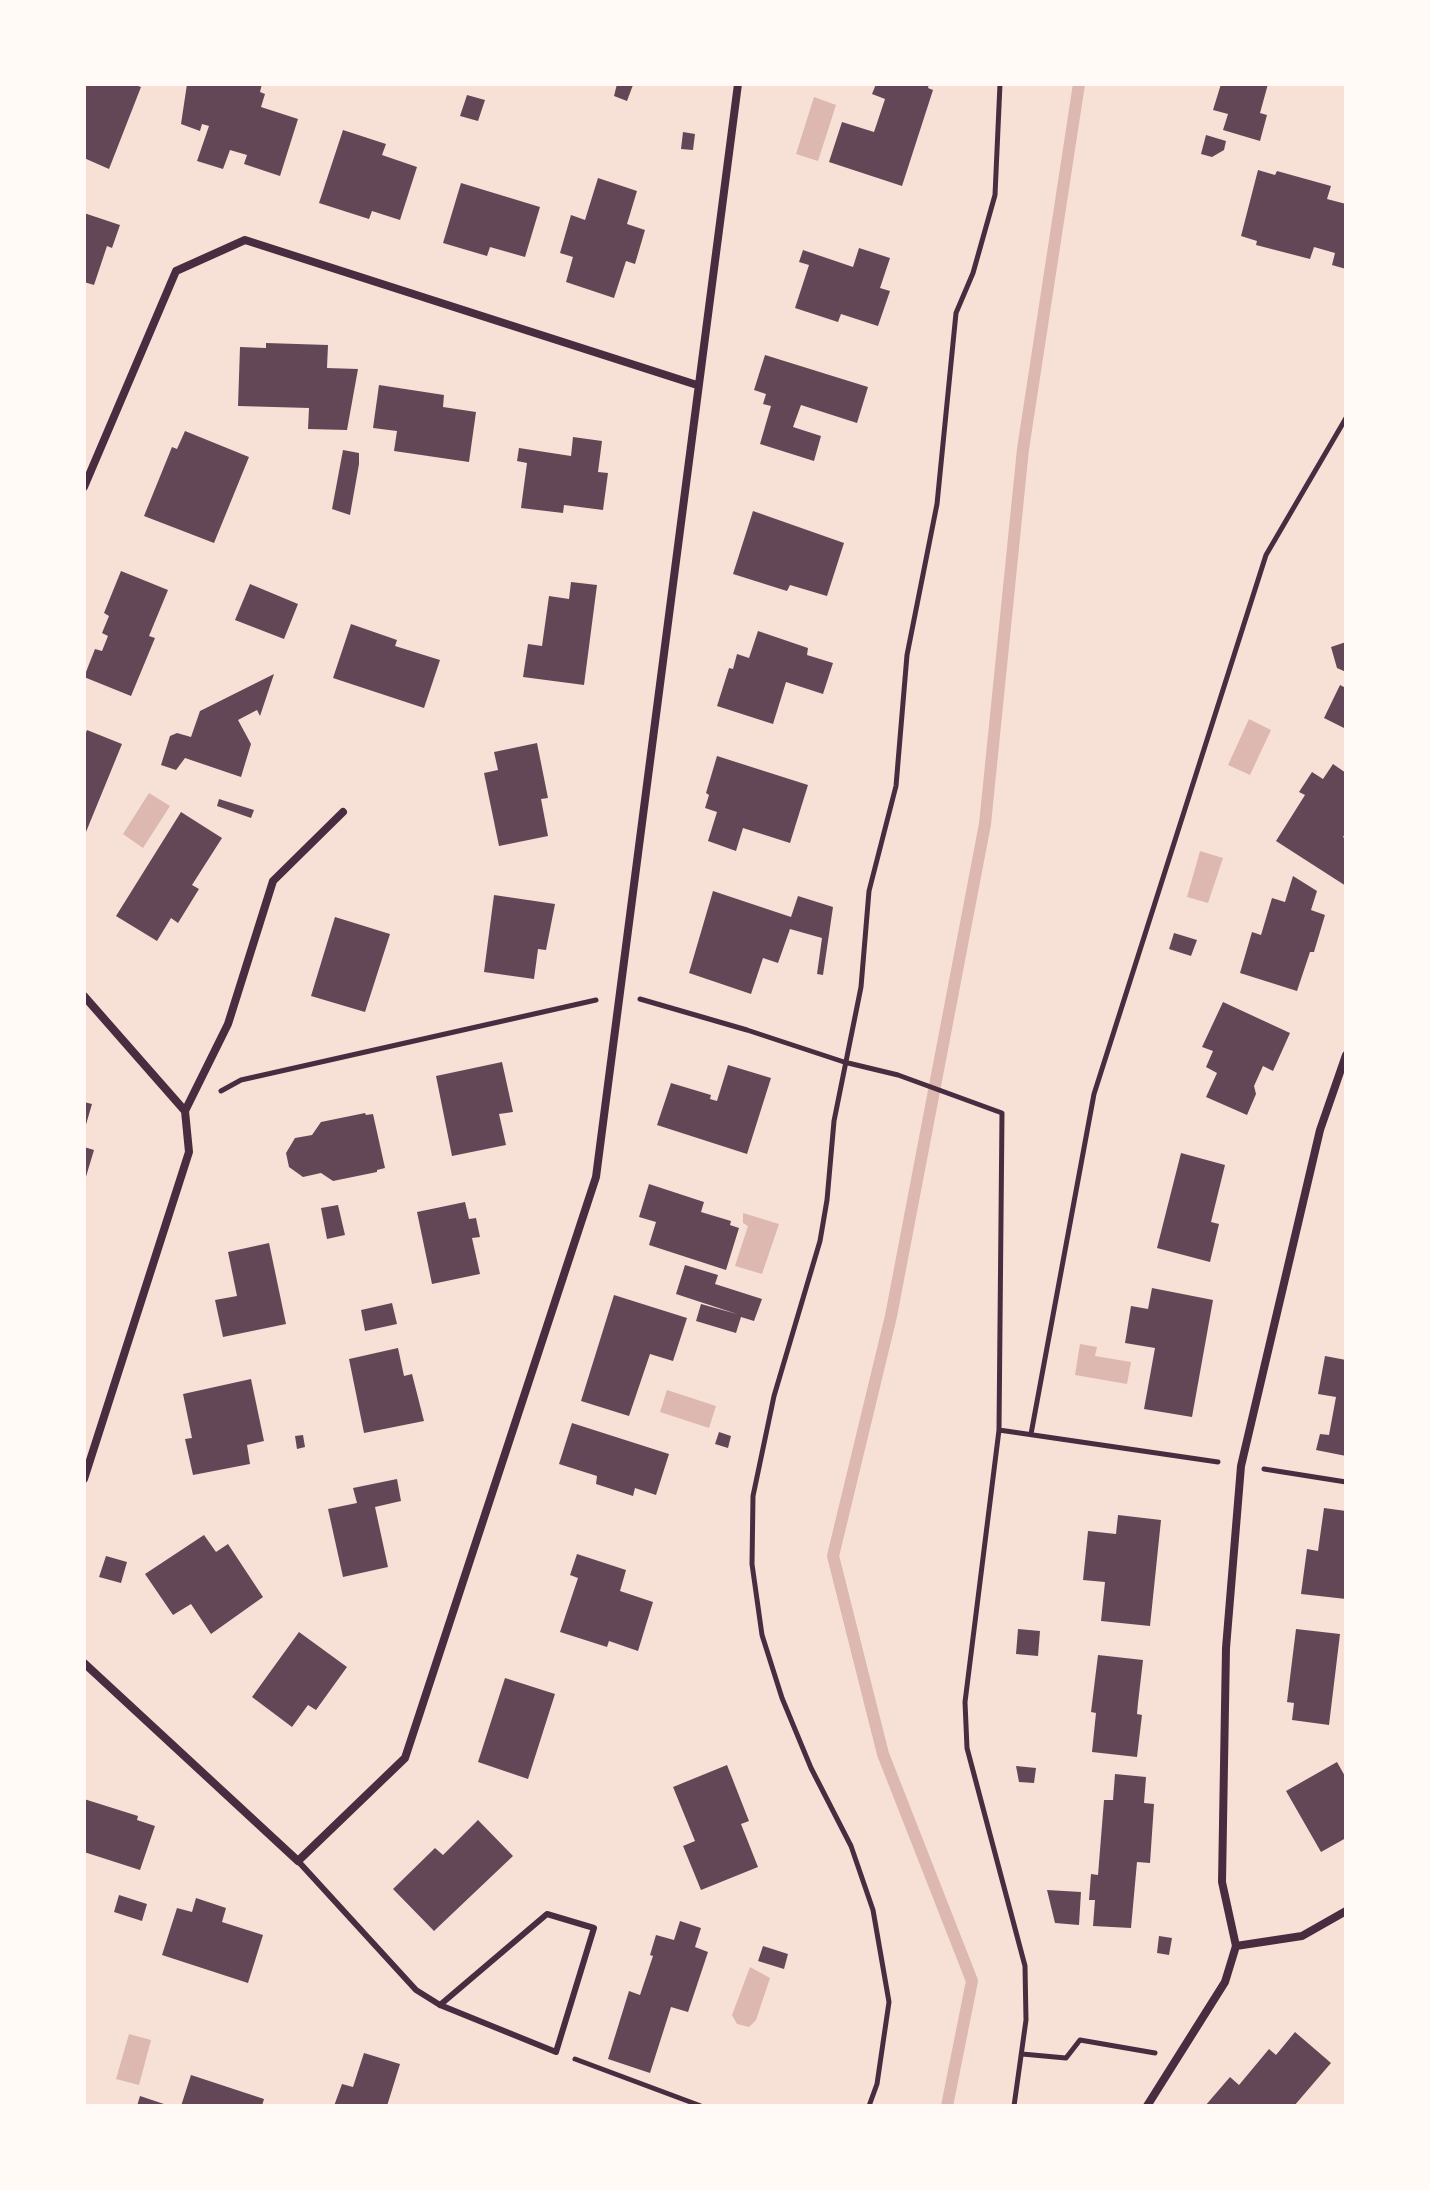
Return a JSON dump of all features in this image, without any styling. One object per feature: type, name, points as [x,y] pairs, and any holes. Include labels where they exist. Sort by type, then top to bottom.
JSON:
[{"type":"street","points":[[84,1663],[298,1861],[405,1758],[596,1177],[738,84]]},
{"type":"street","points":[[84,487],[176,271],[245,240],[697,385]]},
{"type":"street","points":[[84,1479],[189,1152],[185,1111],[228,1024],[273,881],[343,812]]},
{"type":"street","points":[[84,996],[185,1111]]},
{"type":"street","points":[[1147,2106],[1225,1982],[1236,1946],[1222,1882],[1225,1835],[1223,1766],[1226,1648],[1241,1466],[1320,1130],[1346,1055]]},
{"type":"street","points":[[1236,1946],[1302,1936],[1346,1911]]},
{"type":"lane","points":[[298,1861],[416,1990],[440,2005],[556,2052],[594,1928],[547,1914],[440,2005]]},
{"type":"path","points":[[869,2106],[877,2084],[889,2002],[873,1910],[851,1846],[811,1768],[782,1698],[762,1635],[752,1564],[753,1496],[774,1396],[820,1241],[834,1121],[861,987],[869,891],[896,786],[907,655],[937,504],[956,313],[973,273],[995,195],[1000,84]]},
{"type":"path","points":[[1031,1434],[1099,1079],[1266,555],[1346,418]]},
{"type":"path","points":[[185,1111],[241,1080],[622,994],[844,1062],[898,1075],[1002,1113],[999,1430],[965,1702],[967,1748],[1025,1966],[1026,2020],[1014,2106]]},
{"type":"path","points":[[999,1430],[1346,1482]]},
{"type":"path","points":[[1022,2054],[1066,2058],[1080,2040],[1176,2056]]},
{"type":"path","points":[[556,2052],[701,2106]]},
{"type":"shaded area","points":[[814,97],[836,105],[818,161],[796,154]]},
{"type":"shaded area","points":[[1249,719],[1271,730],[1250,775],[1228,765]]},
{"type":"shaded area","points":[[149,793],[170,806],[143,848],[123,834]]},
{"type":"shaded area","points":[[1200,851],[1223,858],[1208,903],[1187,897]]},
{"type":"shaded area","points":[[743,1213],[779,1224],[762,1274],[735,1266],[748,1226],[743,1223]]},
{"type":"shaded area","points":[[1080,1344],[1097,1347],[1095,1356],[1131,1362],[1127,1384],[1075,1375]]},
{"type":"shaded area","points":[[667,1390],[716,1406],[709,1428],[660,1412]]},
{"type":"shaded area","points":[[750,1967],[770,1978],[756,2020],[749,2027],[737,2024],[732,2015]]},
{"type":"shaded area","points":[[129,2034],[151,2040],[139,2085],[116,2079]]},
{"type":"building","points":[[84,84],[133,84],[141,87],[109,169],[84,158]]},
{"type":"building","points":[[187,84],[262,84],[260,92],[265,94],[261,107],[298,119],[280,176],[244,164],[247,155],[230,150],[223,169],[197,161],[209,126],[202,124],[200,131],[181,124]]},
{"type":"building","points":[[617,84],[633,85],[627,101],[614,96]]},
{"type":"building","points":[[876,84],[929,84],[928,88],[933,90],[902,186],[829,162],[842,122],[874,132],[885,99],[872,94]]},
{"type":"building","points":[[1221,84],[1268,84],[1260,113],[1267,115],[1260,141],[1223,130],[1228,114],[1213,110]]},
{"type":"building","points":[[467,95],[485,100],[478,121],[460,116]]},
{"type":"building","points":[[343,130],[386,144],[382,155],[417,167],[400,220],[372,211],[369,219],[319,203]]},
{"type":"building","points":[[683,132],[695,134],[693,150],[681,149]]},
{"type":"building","points":[[1206,135],[1226,141],[1224,150],[1212,157],[1201,154]]},
{"type":"building","points":[[1258,170],[1275,175],[1277,171],[1331,186],[1327,199],[1346,204],[1346,269],[1332,265],[1335,253],[1314,247],[1310,259],[1256,245],[1257,241],[1241,236]]},
{"type":"building","points":[[598,178],[637,191],[627,224],[645,230],[635,264],[626,261],[614,298],[566,282],[573,257],[560,253],[571,215],[585,220]]},
{"type":"building","points":[[461,183],[540,207],[525,257],[490,247],[487,256],[443,243]]},
{"type":"building","points":[[84,213],[120,225],[112,248],[107,246],[94,285],[84,282]]},
{"type":"building","points":[[859,248],[890,258],[880,288],[890,291],[878,326],[841,314],[838,322],[795,308],[809,265],[799,262],[803,250],[853,267]]},
{"type":"building","points":[[266,343],[328,345],[327,368],[358,369],[347,430],[308,429],[309,408],[238,406],[240,347],[266,348]]},
{"type":"building","points":[[765,355],[868,387],[857,423],[801,405],[793,427],[821,436],[814,461],[760,444],[771,406],[763,404],[766,394],[754,390]]},
{"type":"building","points":[[379,385],[444,395],[443,407],[476,412],[469,462],[394,451],[397,431],[373,428]]},
{"type":"building","points":[[185,431],[249,457],[214,543],[144,516],[172,447],[177,449]]},
{"type":"building","points":[[573,437],[602,441],[598,472],[608,473],[603,510],[564,505],[563,513],[521,508],[527,463],[517,461],[519,448],[571,456]]},
{"type":"building","points":[[343,450],[359,453],[350,515],[332,509]]},
{"type":"building","points":[[753,511],[844,543],[827,596],[790,585],[787,591],[733,574]]},
{"type":"building","points":[[121,571],[168,590],[149,636],[155,638],[131,696],[84,677],[95,649],[102,651],[108,636],[102,633],[109,616],[104,613]]},
{"type":"building","points":[[571,582],[597,585],[584,685],[523,677],[528,644],[542,646],[549,596],[569,599]]},
{"type":"building","points":[[250,584],[298,604],[284,639],[235,620]]},
{"type":"building","points":[[351,624],[397,640],[395,646],[440,660],[424,708],[333,678]]},
{"type":"building","points":[[758,631],[808,648],[807,655],[833,663],[823,694],[786,682],[773,724],[717,706],[729,668],[733,669],[737,654],[749,658]]},
{"type":"building","points":[[1346,642],[1346,672],[1337,668],[1331,647]]},
{"type":"building","points":[[274,674],[260,716],[257,710],[238,720],[251,744],[241,777],[185,758],[176,770],[161,765],[170,736],[177,733],[191,737],[200,711]]},
{"type":"building","points":[[1340,685],[1346,688],[1346,729],[1324,718]]},
{"type":"building","points":[[87,730],[122,744],[86,832],[84,737]]},
{"type":"building","points":[[537,743],[548,798],[541,799],[548,836],[499,846],[484,773],[498,770],[494,752]]},
{"type":"building","points":[[717,756],[808,785],[790,843],[743,828],[736,851],[708,841],[717,812],[705,808],[709,795],[706,793]]},
{"type":"building","points":[[1333,764],[1346,773],[1346,832],[1343,837],[1346,839],[1346,886],[1276,841],[1305,795],[1299,792],[1312,772],[1323,779]]},
{"type":"building","points":[[219,799],[254,810],[251,818],[217,806]]},
{"type":"building","points":[[181,812],[222,838],[192,885],[199,889],[178,923],[171,918],[157,941],[116,916]]},
{"type":"building","points":[[1293,876],[1317,891],[1311,910],[1325,915],[1314,952],[1310,952],[1297,991],[1240,973],[1252,932],[1261,935],[1272,898],[1285,902]]},
{"type":"building","points":[[713,891],[791,917],[798,896],[833,907],[823,975],[817,974],[822,938],[790,929],[778,963],[763,958],[751,994],[689,973]]},
{"type":"building","points":[[494,895],[555,904],[546,950],[538,949],[534,979],[484,972]]},
{"type":"building","points":[[335,917],[390,934],[365,1012],[311,996]]},
{"type":"building","points":[[1174,933],[1197,940],[1191,956],[1169,949]]},
{"type":"building","points":[[1223,1002],[1290,1033],[1273,1071],[1263,1066],[1247,1115],[1206,1097],[1217,1073],[1206,1067],[1213,1051],[1202,1047]]},
{"type":"building","points":[[502,1062],[513,1112],[499,1114],[506,1145],[452,1156],[436,1076]]},
{"type":"building","points":[[728,1065],[771,1078],[747,1154],[657,1125],[671,1083],[711,1095],[710,1099],[717,1101]]},
{"type":"building","points":[[84,1102],[92,1104],[85,1128],[84,1128]]},
{"type":"building","points":[[373,1114],[385,1168],[333,1181],[321,1173],[303,1177],[289,1167],[286,1153],[295,1138],[312,1135],[321,1122]]},
{"type":"building","points":[[84,1147],[94,1150],[85,1180],[84,1180]]},
{"type":"building","points":[[1181,1153],[1225,1165],[1211,1222],[1219,1224],[1210,1262],[1157,1248]]},
{"type":"building","points":[[649,1184],[704,1202],[701,1212],[731,1221],[730,1225],[739,1228],[726,1270],[649,1245],[656,1222],[639,1217]]},
{"type":"building","points":[[465,1202],[469,1219],[476,1218],[480,1237],[472,1238],[480,1274],[432,1284],[417,1212]]},
{"type":"building","points":[[338,1205],[345,1235],[327,1239],[321,1208]]},
{"type":"building","points":[[269,1243],[286,1324],[223,1337],[215,1300],[237,1296],[228,1252]]},
{"type":"building","points":[[685,1265],[718,1275],[715,1284],[762,1299],[754,1321],[741,1317],[736,1333],[696,1321],[701,1304],[737,1314],[676,1294]]},
{"type":"building","points":[[1152,1288],[1213,1300],[1192,1417],[1144,1409],[1155,1348],[1125,1343],[1131,1306],[1148,1309]]},
{"type":"building","points":[[614,1295],[687,1318],[673,1361],[650,1354],[629,1416],[581,1401]]},
{"type":"building","points":[[392,1303],[397,1324],[365,1331],[361,1310]]},
{"type":"building","points":[[398,1348],[404,1376],[412,1374],[424,1421],[364,1433],[349,1359]]},
{"type":"building","points":[[1325,1356],[1346,1360],[1346,1456],[1316,1450],[1320,1434],[1329,1435],[1336,1397],[1318,1394]]},
{"type":"building","points":[[251,1379],[264,1441],[247,1445],[250,1464],[193,1475],[185,1439],[192,1438],[183,1394]]},
{"type":"building","points":[[572,1423],[669,1454],[656,1495],[635,1488],[633,1496],[596,1484],[597,1476],[559,1464]]},
{"type":"building","points":[[719,1432],[731,1436],[728,1448],[715,1444]]},
{"type":"building","points":[[303,1435],[305,1447],[297,1449],[295,1436]]},
{"type":"building","points":[[397,1479],[401,1501],[375,1507],[388,1567],[343,1577],[328,1509],[357,1503],[353,1488]]},
{"type":"building","points":[[1324,1508],[1346,1511],[1346,1599],[1301,1594],[1307,1549],[1318,1551]]},
{"type":"building","points":[[1118,1515],[1161,1520],[1150,1626],[1101,1621],[1105,1582],[1083,1580],[1088,1531],[1116,1534]]},
{"type":"building","points":[[204,1535],[216,1552],[228,1544],[263,1597],[211,1634],[191,1604],[173,1615],[145,1574]]},
{"type":"building","points":[[577,1554],[626,1570],[620,1591],[653,1602],[638,1651],[609,1641],[607,1647],[560,1632],[578,1578],[570,1575]]},
{"type":"building","points":[[106,1556],[127,1562],[121,1583],[99,1577]]},
{"type":"building","points":[[1018,1629],[1040,1631],[1038,1656],[1016,1654]]},
{"type":"building","points":[[1296,1629],[1340,1634],[1329,1725],[1292,1720],[1294,1703],[1287,1702]]},
{"type":"building","points":[[299,1632],[347,1667],[316,1710],[308,1705],[292,1727],[252,1697]]},
{"type":"building","points":[[1098,1655],[1143,1660],[1137,1714],[1142,1715],[1137,1757],[1092,1752],[1096,1713],[1091,1712]]},
{"type":"building","points":[[505,1678],[555,1694],[528,1779],[478,1762]]},
{"type":"building","points":[[1337,1762],[1346,1778],[1346,1838],[1321,1852],[1286,1791]]},
{"type":"building","points":[[727,1765],[749,1821],[741,1824],[758,1867],[701,1890],[683,1846],[695,1841],[673,1787]]},
{"type":"building","points":[[1016,1766],[1036,1768],[1034,1783],[1019,1782]]},
{"type":"building","points":[[1115,1774],[1146,1777],[1144,1803],[1154,1804],[1150,1863],[1137,1862],[1131,1928],[1093,1926],[1095,1900],[1089,1900],[1091,1874],[1098,1875],[1104,1800],[1113,1800]]},
{"type":"building","points":[[84,1799],[138,1816],[137,1820],[155,1826],[140,1870],[84,1852]]},
{"type":"building","points":[[478,1820],[513,1856],[434,1931],[393,1889],[435,1848],[443,1855]]},
{"type":"building","points":[[1047,1890],[1081,1892],[1079,1925],[1055,1923]]},
{"type":"building","points":[[119,1895],[147,1904],[142,1921],[114,1912]]},
{"type":"building","points":[[196,1898],[226,1908],[222,1922],[263,1935],[248,1983],[162,1955],[177,1908],[192,1912]]},
{"type":"building","points":[[680,1921],[701,1928],[695,1947],[708,1952],[688,2012],[671,2007],[650,2073],[608,2059],[629,1991],[640,1995],[653,1956],[650,1955],[656,1935],[674,1940]]},
{"type":"building","points":[[1159,1936],[1172,1938],[1169,1955],[1157,1953]]},
{"type":"building","points":[[763,1946],[788,1954],[784,1969],[758,1961]]},
{"type":"building","points":[[1295,2032],[1331,2063],[1294,2106],[1205,2106],[1230,2077],[1239,2085],[1269,2049],[1276,2055]]},
{"type":"building","points":[[364,2053],[400,2064],[387,2106],[334,2106],[342,2084],[353,2087]]},
{"type":"building","points":[[191,2075],[264,2099],[262,2106],[181,2106]]},
{"type":"building","points":[[140,2096],[167,2105],[167,2106],[137,2106]]},
{"type":"waterway","points":[[947,2106],[972,1981],[883,1754],[833,1556],[891,1316],[985,824],[1023,449],[1079,84]]}]
